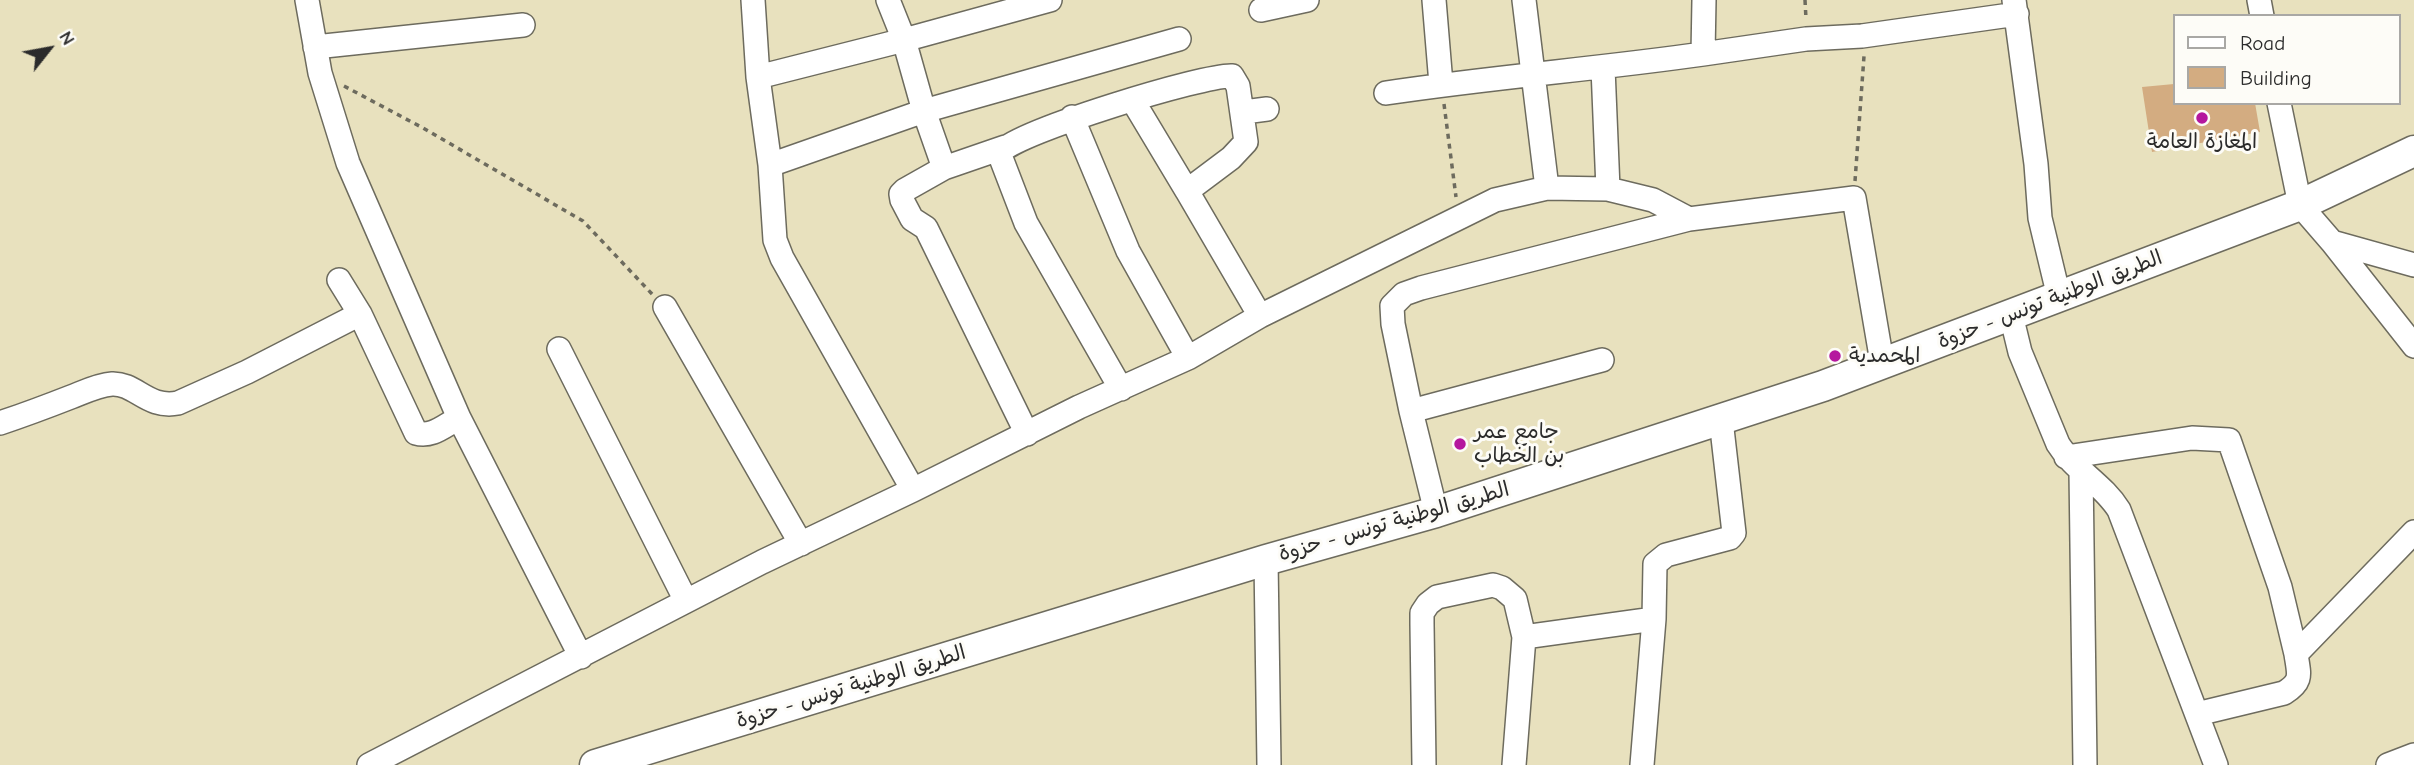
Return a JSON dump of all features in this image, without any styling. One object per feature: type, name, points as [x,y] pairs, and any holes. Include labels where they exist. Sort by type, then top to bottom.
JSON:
[{"type":"main road","name":"الطريق الوطنية تونس - حزوة","points":[[595,765],[1266,560],[1436,512],[1823,387],[1882,362],[2300,205],[2414,151]]},
{"type":"street","points":[[307,0],[320,73],[348,163],[459,418],[581,657]]},
{"type":"street","points":[[753,0],[775,240],[782,258],[913,490]]},
{"type":"street","points":[[888,0],[904,40],[944,168]]},
{"type":"street","points":[[758,77],[1050,0]]},
{"type":"street","points":[[1261,10],[1307,0]]},
{"type":"street","points":[[1434,0],[1441,84]]},
{"type":"street","points":[[1524,0],[1547,188]]},
{"type":"street","points":[[1703,54],[1704,0]]},
{"type":"street","points":[[1386,93],[1441,84],[1603,68],[1806,39],[1863,36],[2016,7],[2036,164],[2040,218],[2059,297]]},
{"type":"street","points":[[315,47],[523,24]]},
{"type":"street","points":[[770,165],[924,111],[1179,39]]},
{"type":"street","points":[[1603,68],[1608,189]]},
{"type":"street","points":[[1027,435],[926,228],[912,219],[901,194],[944,168],[1005,147],[1072,117],[1232,76],[1238,86],[1244,112],[1247,136],[1243,147],[1187,191]]},
{"type":"street","points":[[1133,101],[1260,316]]},
{"type":"street","points":[[2279,105],[2300,205],[2414,346]]},
{"type":"street","points":[[1244,112],[1267,108]]},
{"type":"street","points":[[1072,117],[1128,251],[1188,358]]},
{"type":"street","points":[[1005,147],[1001,158],[1026,223],[1121,389]]},
{"type":"street","points":[[369,765],[686,601],[1079,407],[1188,358],[1260,316],[1495,200],[1547,188],[1608,189],[1653,200],[1689,219]]},
{"type":"street","points":[[1436,512],[1393,324],[1392,306],[1404,294],[1689,219],[1854,198],[1882,362]]},
{"type":"street","points":[[2332,242],[2414,265]]},
{"type":"street","points":[[338,280],[360,314],[416,433],[432,433],[459,418]]},
{"type":"street","points":[[664,307],[801,544]]},
{"type":"street","points":[[0,423],[110,384],[119,385],[166,406],[178,403],[247,372],[360,314]]},
{"type":"street","points":[[2011,315],[2020,352],[2058,444],[2074,464],[2102,488],[2119,510],[2216,765]]},
{"type":"street","points":[[559,349],[686,601]]},
{"type":"street","points":[[1411,411],[1602,360]]},
{"type":"street","points":[[1643,765],[1654,619],[1655,564],[1666,555],[1730,538],[1734,533],[1721,420]]},
{"type":"street","points":[[2074,464],[2192,438],[2229,440],[2280,587],[2300,678],[2295,687],[2284,693],[2197,714]]},
{"type":"street","points":[[2074,464],[2085,765]]},
{"type":"street","points":[[2296,654],[2414,533]]},
{"type":"street","points":[[1266,560],[1269,765]]},
{"type":"street","points":[[1424,765],[1422,613],[1437,597],[1493,585],[1502,588],[1515,599],[1524,636],[1514,765]]},
{"type":"street","points":[[1524,636],[1654,619]]},
{"type":"street","points":[[2388,765],[2414,755]]},
{"type":"path","points":[[1854,198],[1865,60],[1863,36]]},
{"type":"path","points":[[320,73],[423,128],[583,221],[664,307]]},
{"type":"path","points":[[1441,84],[1458,217]]},
{"type":"building","name":"المغازة العامة","points":[[2172,84],[2172,105],[2255,105],[2260,132],[2152,152],[2142,87]]},
{"type":"place","name":"المغازة العامة","points":[[2202,118]]},
{"type":"place","name":"المحمدية","points":[[1835,356]]},
{"type":"place","name":"جامع عمر بن الخطاب","points":[[1460,444]]}]
